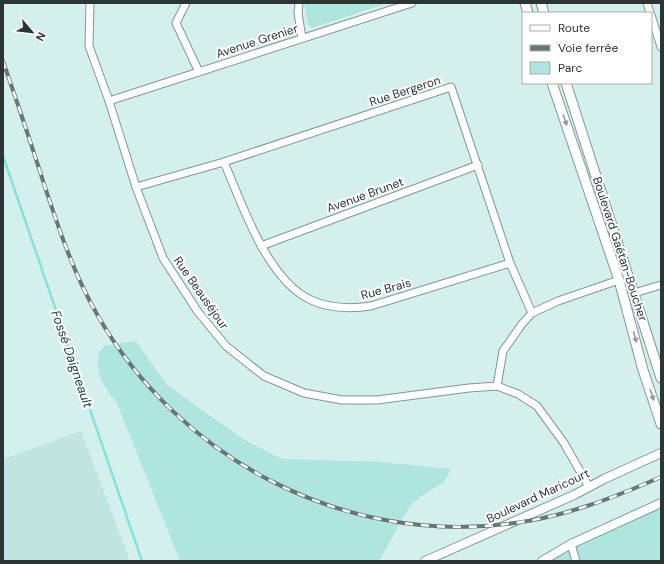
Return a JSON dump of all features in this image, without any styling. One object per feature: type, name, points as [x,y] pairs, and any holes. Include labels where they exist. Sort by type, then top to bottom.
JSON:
[{"type":"main road","name":"Boulevard Gaétan-Boucher","points":[[552,84],[619,280],[643,370],[661,424]]},
{"type":"main road","name":"Boulevard Gaétan-Boucher","points":[[566,84],[661,378]]},
{"type":"street","name":"Rue Beauséjour","points":[[90,3],[89,46],[109,101],[136,187],[163,258],[198,312],[226,346],[264,376],[304,393],[342,400],[377,400],[469,388],[497,386],[518,394],[537,406],[564,443],[589,486]]},
{"type":"street","points":[[186,3],[176,22],[199,72]]},
{"type":"street","points":[[299,3],[298,13],[302,38]]},
{"type":"street","name":"Avenue Grenier","points":[[109,101],[412,3]]},
{"type":"street","points":[[652,17],[661,47]]},
{"type":"street","name":"Rue Bergeron","points":[[136,187],[224,162],[451,87],[510,263],[532,313]]},
{"type":"street","name":"Rue Brais","points":[[224,162],[261,246],[275,268],[293,287],[310,299],[330,306],[352,308],[371,306],[510,263]]},
{"type":"street","name":"Avenue Brunet","points":[[261,246],[478,165]]},
{"type":"street","points":[[497,386],[504,351],[522,324],[532,313],[558,301],[619,280]]},
{"type":"street","points":[[634,293],[661,285]]},
{"type":"street","name":"Boulevard Maricourt","points":[[425,561],[574,495],[589,486],[661,453]]},
{"type":"street","points":[[542,561],[571,544],[661,503]]},
{"type":"street","points":[[571,544],[576,561]]},
{"type":"shaded area","points":[[81,431],[130,561],[3,561],[3,459]]},
{"type":"green space","points":[[304,3],[388,3],[312,28],[308,24]]},
{"type":"green space","points":[[136,341],[167,385],[243,439],[282,459],[381,462],[451,469],[444,482],[421,496],[409,507],[381,558],[377,561],[180,561],[116,401],[105,387],[98,370],[98,356],[104,346]]},
{"type":"green space","points":[[661,503],[661,561],[576,561],[571,544]]},
{"type":"green space","points":[[570,548],[574,561],[549,561]]},
{"type":"waterway","name":"Fossé Daigneault","points":[[3,156],[142,561]]},
{"type":"railway","points":[[3,61],[61,235],[89,300],[132,367],[173,412],[220,450],[271,481],[327,505],[385,520],[445,527],[507,524],[547,517],[605,500],[661,477]]}]
